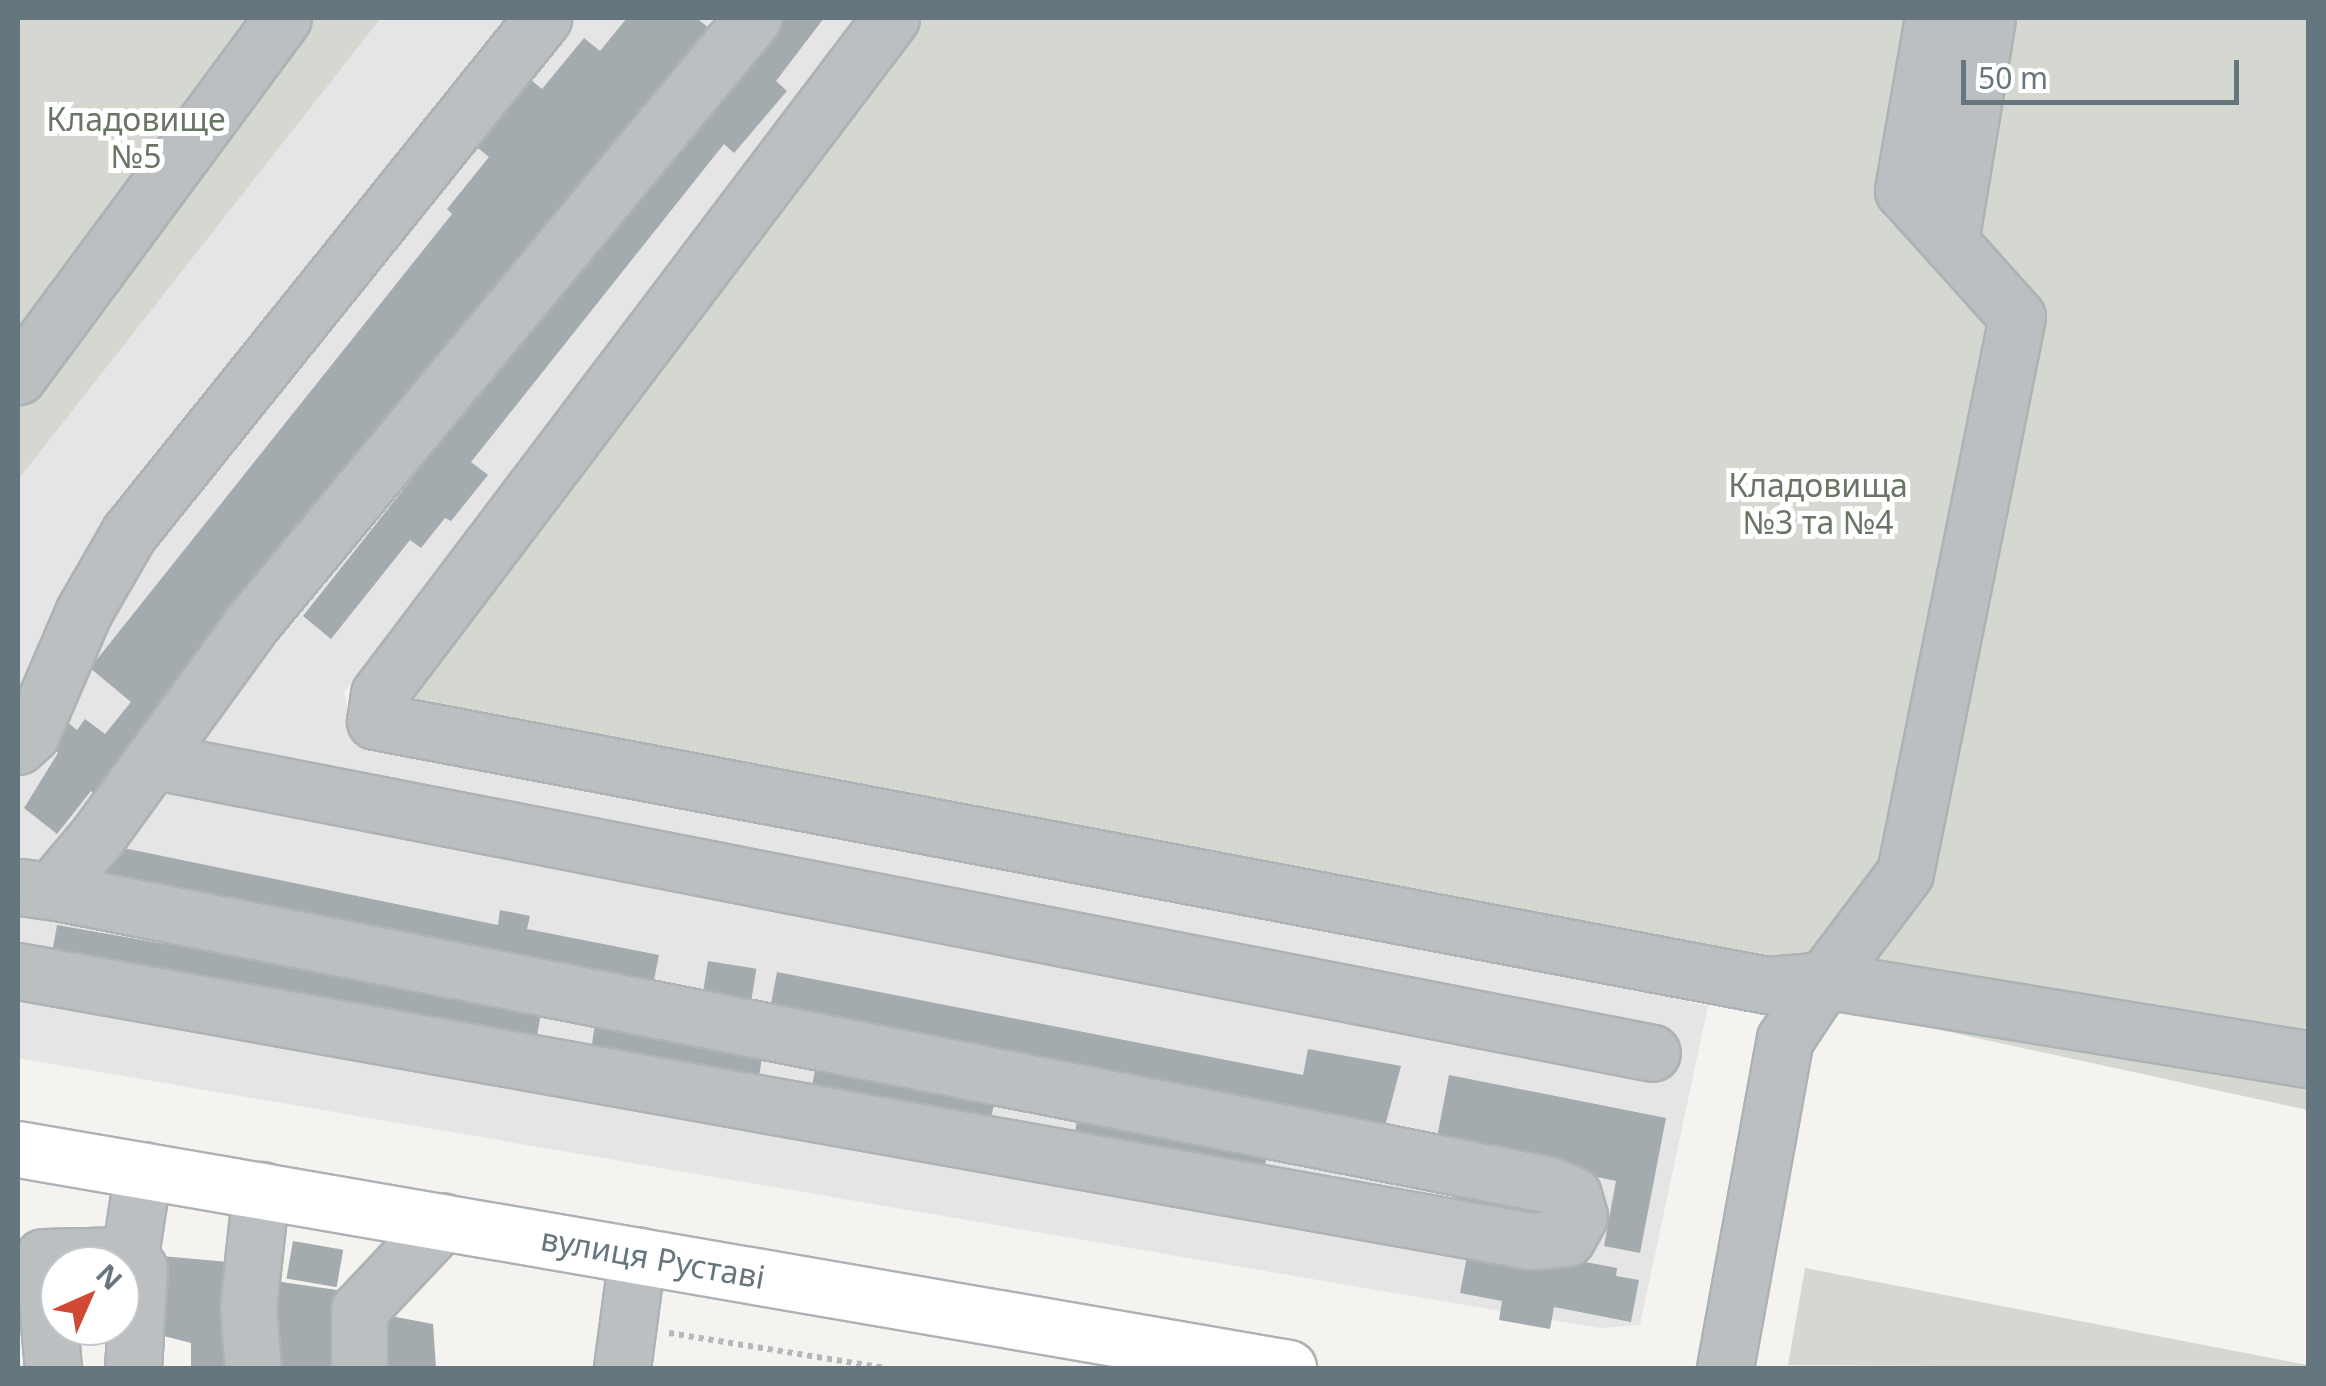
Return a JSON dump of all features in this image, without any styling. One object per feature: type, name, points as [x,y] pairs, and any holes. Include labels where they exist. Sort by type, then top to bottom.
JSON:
[{"type":"main road","name":"вулиця Руставі","points":[[18,1148],[1288,1368]]},
{"type":"lane","points":[[18,376],[284,18]]},
{"type":"lane","points":[[18,746],[31,734],[84,611],[129,533],[543,18]]},
{"type":"lane","points":[[27,884],[156,760],[253,622],[753,18]]},
{"type":"lane","points":[[891,18],[379,694],[376,722],[1748,982],[1824,980],[2308,1058]]},
{"type":"lane","points":[[1725,1368],[1785,1039],[1905,873],[2017,317],[1902,190],[1933,18]]},
{"type":"lane","points":[[1950,242],[1987,18]]},
{"type":"lane","points":[[156,760],[1652,1053]]},
{"type":"lane","points":[[18,971],[1531,1241],[1567,1238],[1579,1216],[1572,1196],[1550,1185],[27,884]]},
{"type":"lane","points":[[550,1064],[571,990]]},
{"type":"lane","points":[[131,1246],[143,1170]]},
{"type":"lane","points":[[253,1368],[248,1308],[261,1190]]},
{"type":"lane","points":[[360,1368],[359,1310],[443,1222]]},
{"type":"lane","points":[[638,1254],[641,1350]]},
{"type":"path","points":[[641,1350],[885,1368]]},
{"type":"shaded area","points":[[381,18],[865,18],[344,692],[348,710],[1708,1006],[1640,1325],[1599,1328],[18,1058],[18,480]]},
{"type":"green space","name":"Кладовище №5","points":[[18,18],[381,18],[18,480]]},
{"type":"green space","name":"Кладовища №3 та №4","points":[[897,18],[2308,18],[2308,1110],[389,693]]},
{"type":"green space","points":[[1805,1268],[2308,1365],[2308,1368],[1788,1365]]},
{"type":"building","points":[[627,18],[696,18],[708,27],[99,797],[91,791],[57,834],[24,808],[58,753],[44,742],[62,718],[77,730],[85,719],[105,734],[131,702],[90,668],[452,214],[447,209],[489,157],[468,140],[521,72],[542,89],[584,38],[600,51]]},
{"type":"building","points":[[777,18],[824,18],[776,81],[787,91],[734,153],[724,144],[471,462],[488,475],[451,521],[445,518],[421,548],[410,540],[331,639],[303,616]]},
{"type":"building","points":[[99,843],[498,925],[500,910],[530,916],[527,929],[659,955],[652,990],[92,880]]},
{"type":"building","points":[[57,925],[542,1010],[535,1046],[51,960]]},
{"type":"building","points":[[708,961],[756,969],[751,1004],[702,997]]},
{"type":"building","points":[[777,972],[1303,1075],[1308,1049],[1401,1066],[1384,1130],[770,1009]]},
{"type":"building","points":[[595,1023],[763,1047],[758,1082],[590,1059]]},
{"type":"building","points":[[817,1060],[996,1095],[988,1132],[810,1097]]},
{"type":"building","points":[[1449,1075],[1666,1118],[1640,1253],[1604,1246],[1616,1181],[1436,1143]]},
{"type":"building","points":[[1079,1111],[1268,1148],[1261,1184],[1072,1147]]},
{"type":"building","points":[[1457,1187],[1505,1197],[1499,1227],[1451,1216]]},
{"type":"building","points":[[1470,1240],[1617,1268],[1616,1276],[1639,1280],[1631,1322],[1554,1307],[1550,1329],[1499,1320],[1502,1301],[1460,1293]]},
{"type":"building","points":[[293,1241],[343,1250],[337,1287],[286,1278]]},
{"type":"building","points":[[161,1256],[229,1262],[235,1368],[191,1368],[191,1343],[156,1334]]},
{"type":"building","points":[[261,1279],[344,1291],[348,1368],[266,1368]]},
{"type":"building","points":[[380,1314],[433,1324],[436,1368],[378,1368]]}]
